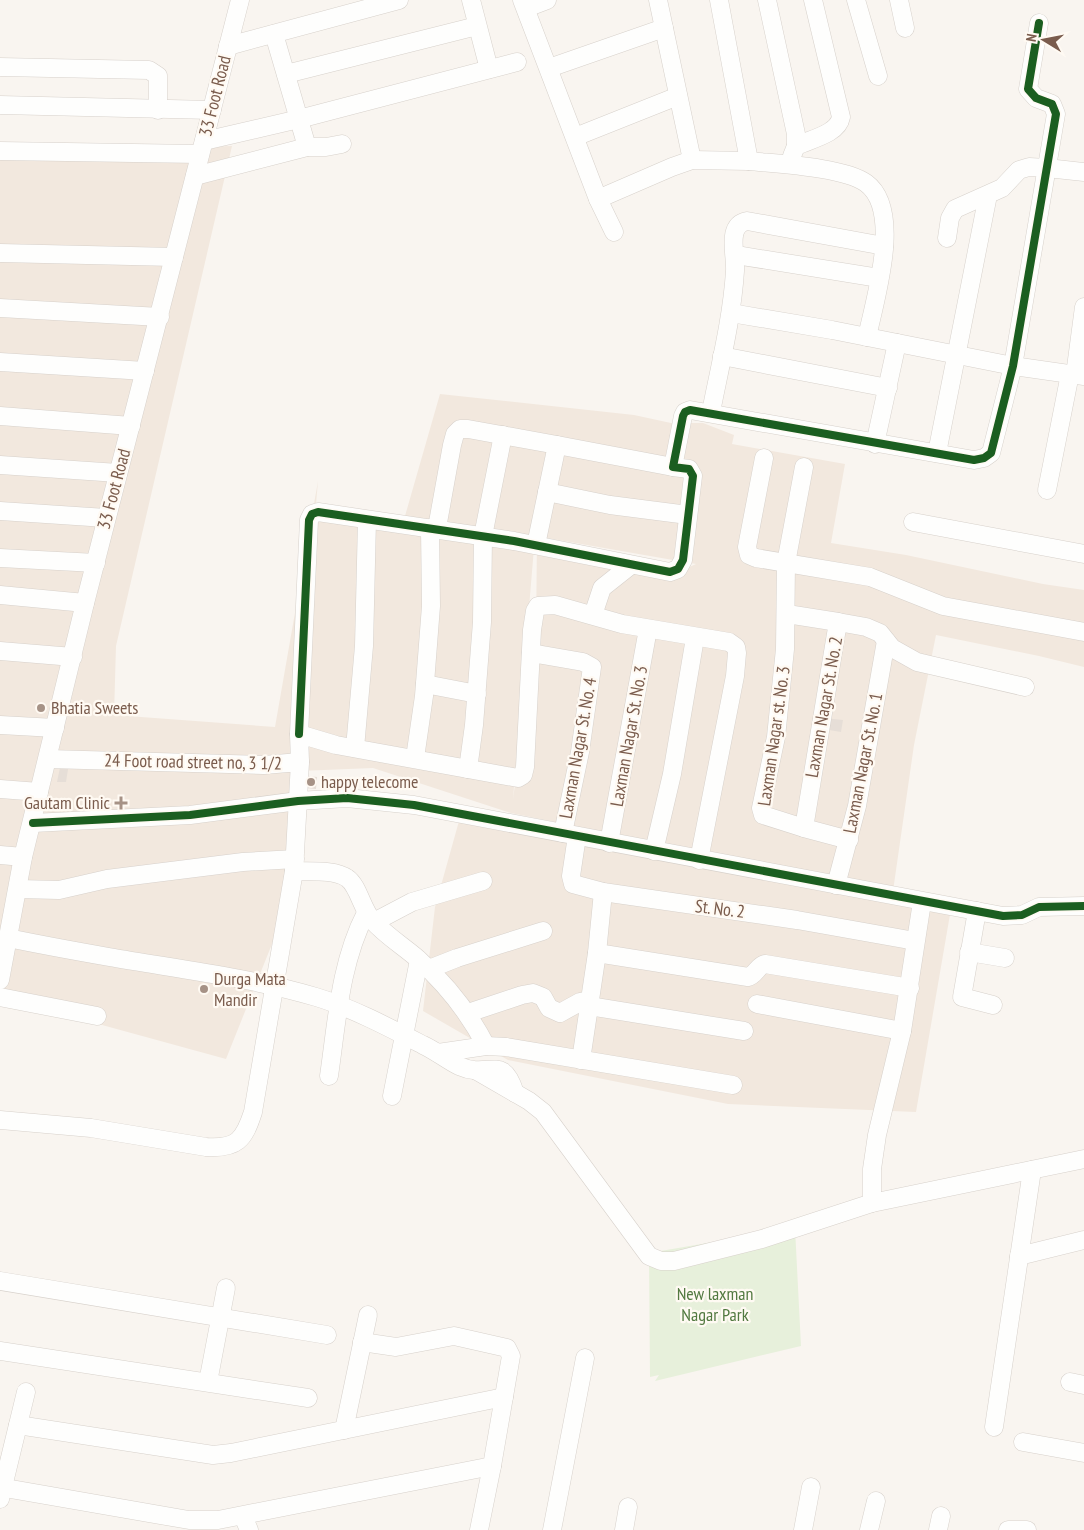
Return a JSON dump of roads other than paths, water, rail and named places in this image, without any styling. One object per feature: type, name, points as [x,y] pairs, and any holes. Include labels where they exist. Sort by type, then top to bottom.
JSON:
[{"type":"street","name":"33 Foot Road","points":[[0,980],[23,857],[33,823],[85,603],[240,0]]},
{"type":"street","points":[[228,46],[399,0]]},
{"type":"street","points":[[471,0],[489,70]]},
{"type":"street","points":[[547,0],[524,4],[598,199],[614,232]]},
{"type":"street","points":[[658,0],[692,160]]},
{"type":"street","points":[[719,0],[750,161]]},
{"type":"street","points":[[767,0],[796,146],[787,165]]},
{"type":"street","points":[[796,146],[834,130],[839,124],[841,117],[813,0]]},
{"type":"street","points":[[856,0],[878,76]]},
{"type":"street","points":[[899,0],[905,28]]},
{"type":"street","points":[[673,467],[685,412],[690,410],[711,412],[875,444],[974,460],[984,458],[991,453],[1013,366],[1047,168],[1055,108],[1052,104],[1031,95],[1028,90],[1040,24]]},
{"type":"street","points":[[286,74],[478,26]]},
{"type":"street","points":[[549,68],[664,28]]},
{"type":"street","points":[[274,34],[307,147]]},
{"type":"street","points":[[0,151],[202,148],[299,119],[517,62]]},
{"type":"street","points":[[0,67],[149,70],[158,76],[158,110]]},
{"type":"street","points":[[575,137],[678,96]]},
{"type":"street","points":[[0,105],[212,110]]},
{"type":"street","points":[[195,176],[307,147],[326,147],[342,144]]},
{"type":"street","points":[[598,199],[672,166],[692,160],[750,161],[787,165],[850,176],[866,183],[880,198],[885,220],[884,246],[867,337]]},
{"type":"street","points":[[946,238],[950,218],[955,209],[1002,188],[1019,170],[1029,167],[1084,172]]},
{"type":"street","points":[[937,453],[988,195]]},
{"type":"street","points":[[711,412],[731,313],[736,255],[733,234],[735,227],[747,220],[884,246]]},
{"type":"street","points":[[0,253],[174,257]]},
{"type":"street","points":[[736,255],[879,278]]},
{"type":"street","points":[[1047,490],[1076,375],[1084,307]]},
{"type":"street","points":[[0,308],[160,317]]},
{"type":"street","points":[[731,313],[867,337],[1013,366],[1076,375]]},
{"type":"street","points":[[875,444],[898,343]]},
{"type":"street","points":[[722,356],[888,388]]},
{"type":"street","points":[[0,362],[145,370]]},
{"type":"street","points":[[0,416],[130,426]]},
{"type":"street","points":[[300,762],[299,734],[309,520],[312,514],[318,512],[367,520],[433,528],[483,536],[670,572],[678,569],[683,560],[692,472],[468,429],[460,429],[455,434],[433,528],[431,606],[425,684],[415,758]]},
{"type":"street","points":[[468,769],[482,622],[483,536],[503,435]]},
{"type":"street","points":[[536,545],[557,445]]},
{"type":"street","points":[[764,458],[747,547],[749,555],[870,577],[925,601],[943,606],[1084,632]]},
{"type":"street","points":[[0,465],[118,473]]},
{"type":"street","name":"Laxman Nagar st. No. 3","points":[[804,467],[786,563],[787,614],[785,649],[776,737],[760,808],[763,815],[769,819],[804,828]]},
{"type":"street","points":[[547,492],[610,505],[688,516]]},
{"type":"street","points":[[0,511],[106,518]]},
{"type":"street","points":[[355,748],[364,646],[367,520]]},
{"type":"street","points":[[913,522],[1084,554]]},
{"type":"street","points":[[0,558],[96,562]]},
{"type":"street","points":[[593,615],[602,588],[631,565]]},
{"type":"street","points":[[0,595],[85,603]]},
{"type":"street","points":[[299,734],[355,748],[518,778],[523,775],[528,742],[531,654],[535,611],[538,606],[555,604],[648,629],[729,642],[736,647],[738,653],[735,676],[699,860]]},
{"type":"street","points":[[787,614],[838,622]]},
{"type":"street","name":"Laxman Nagar St. No. 2","points":[[804,828],[838,622],[866,627],[880,633],[892,648],[917,662],[1025,687]]},
{"type":"street","name":"Laxman Nagar St. No. 3","points":[[609,843],[648,629]]},
{"type":"street","points":[[654,851],[672,774],[695,638]]},
{"type":"street","name":"Laxman Nagar St. No. 1","points":[[836,885],[871,735],[886,641]]},
{"type":"street","points":[[0,651],[73,657]]},
{"type":"street","name":"Laxman Nagar St. No. 4","points":[[531,654],[583,662],[592,667],[570,835]]},
{"type":"street","points":[[425,684],[476,694]]},
{"type":"street","points":[[0,725],[55,728]]},
{"type":"street","name":"24 Foot road street no, 3 1/2","points":[[0,1120],[100,1130],[206,1147],[232,1146],[247,1129],[253,1112],[295,865],[300,762],[264,765],[48,759]]},
{"type":"street","points":[[0,790],[39,792]]},
{"type":"street","points":[[33,823],[190,815],[298,801],[347,798],[414,805],[922,902],[1014,917],[1039,907],[1084,906]]},
{"type":"street","points":[[804,828],[848,840]]},
{"type":"street","name":"St. No. 2","points":[[570,835],[571,880],[579,887],[797,920],[915,941]]},
{"type":"street","points":[[0,855],[23,857]]},
{"type":"street","points":[[18,890],[59,890],[107,879],[243,862],[295,865],[341,875],[348,878],[354,884],[370,918],[424,965],[468,1013],[486,1046]]},
{"type":"street","points":[[329,1076],[351,947],[370,918],[412,902],[483,881]]},
{"type":"street","points":[[581,1060],[598,953],[603,892]]},
{"type":"street","points":[[872,1203],[872,1169],[877,1135],[902,1031],[922,902]]},
{"type":"street","points":[[977,911],[962,997],[993,1005]]},
{"type":"street","points":[[424,965],[458,958],[543,931]]},
{"type":"street","points":[[8,938],[111,958],[192,969],[318,998],[438,1052],[458,1065],[477,1071],[543,1112],[605,1192],[649,1256],[661,1261],[674,1261],[762,1238],[872,1203],[1084,1159]]},
{"type":"street","points":[[969,952],[1005,958]]},
{"type":"street","points":[[598,953],[748,977],[752,976],[761,965],[765,964],[910,988]]},
{"type":"street","points":[[392,1096],[403,1036],[424,965]]},
{"type":"street","points":[[468,1013],[533,993],[543,997],[549,1008],[560,1014],[580,1002],[744,1031]]},
{"type":"street","points":[[0,997],[96,1016]]},
{"type":"street","points":[[757,1004],[902,1031]]},
{"type":"street","points":[[438,1052],[486,1046],[506,1047],[732,1085]]},
{"type":"street","points":[[497,1069],[506,1047]]},
{"type":"street","points":[[477,1071],[497,1069],[510,1076],[515,1093]]},
{"type":"street","points":[[994,1427],[1032,1170]]},
{"type":"street","points":[[1019,1256],[1084,1240]]},
{"type":"street","points":[[0,1281],[327,1335]]},
{"type":"street","points":[[208,1382],[226,1288]]},
{"type":"street","points":[[344,1430],[368,1315]]},
{"type":"street","points":[[362,1342],[396,1347],[454,1336],[504,1346],[510,1351],[511,1356],[480,1530]]},
{"type":"street","points":[[0,1350],[308,1398]]},
{"type":"street","points":[[552,1530],[585,1358]]},
{"type":"street","points":[[26,1392],[1,1491],[189,1520],[218,1520],[246,1523],[323,1498],[492,1466]]},
{"type":"street","points":[[18,1425],[213,1455],[504,1397]]},
{"type":"street","points":[[1023,1442],[1084,1453]]},
{"type":"street","points":[[803,1530],[811,1487]]},
{"type":"street","points":[[870,1530],[876,1501]]},
{"type":"street","points":[[624,1530],[628,1507]]},
{"type":"street","points":[[1008,1530],[1027,1530]]},
{"type":"place","name":"Bhatia Sweets","points":[[41,708]]},
{"type":"place","name":"happy telecome","points":[[311,782]]},
{"type":"place","name":"Gautam Clinic","points":[[121,803]]},
{"type":"place","name":"Durga Mata Mandir","points":[[204,989]]},
{"type":"park label","name":"New laxman Nagar Park","points":[[715,1304]]}]
